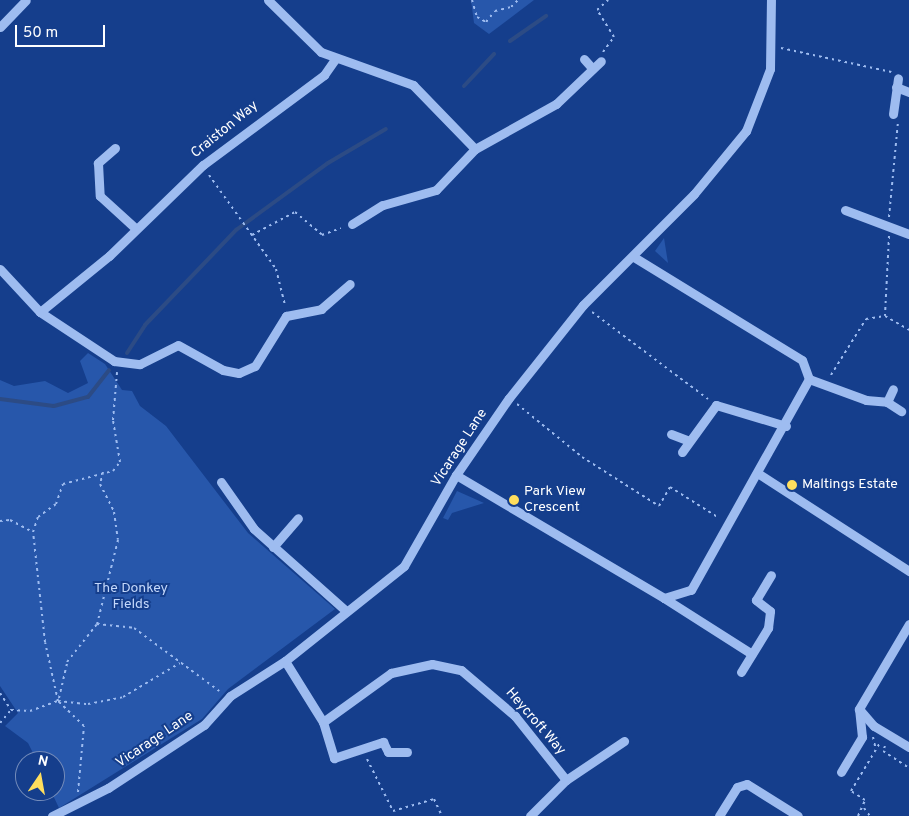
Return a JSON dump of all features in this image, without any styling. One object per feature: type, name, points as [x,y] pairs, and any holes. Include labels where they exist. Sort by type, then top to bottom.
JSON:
[{"type":"street","points":[[0,27],[26,0]]},
{"type":"street","points":[[268,0],[305,40],[335,59],[414,84],[474,149]]},
{"type":"street","name":"Vicarage Lane","points":[[52,816],[76,805],[204,725],[230,696],[285,661],[345,610],[404,566],[456,475],[509,398],[583,305],[634,257],[746,131],[763,93],[774,47],[771,0]]},
{"type":"street","name":"Craiston Way","points":[[40,312],[203,165],[324,75],[335,59]]},
{"type":"street","points":[[584,59],[592,68]]},
{"type":"street","points":[[352,224],[383,205],[436,190],[474,149],[556,104],[592,68],[602,61]]},
{"type":"street","points":[[897,82],[909,92]]},
{"type":"street","points":[[893,114],[897,82]]},
{"type":"street","points":[[116,148],[98,163],[97,177],[100,196],[135,228]]},
{"type":"street","points":[[845,210],[889,223],[909,234]]},
{"type":"street","points":[[634,257],[802,360],[809,379],[786,426],[691,590],[664,598]]},
{"type":"street","points":[[1,270],[40,312],[121,363],[140,364],[178,345],[223,370],[247,372],[262,356],[286,316],[297,310],[320,309],[350,284]]},
{"type":"street","points":[[809,379],[827,382],[866,400],[887,402],[901,411]]},
{"type":"street","points":[[887,402],[893,389]]},
{"type":"street","points":[[682,452],[716,405],[786,426]]},
{"type":"street","points":[[671,434],[689,441]]},
{"type":"street","points":[[758,474],[909,571]]},
{"type":"street","points":[[456,475],[664,598],[752,654]]},
{"type":"street","points":[[221,482],[254,529],[345,610]]},
{"type":"street","points":[[273,547],[298,518]]},
{"type":"street","points":[[741,672],[763,637],[770,611],[756,600],[770,575]]},
{"type":"street","points":[[841,772],[862,737],[859,710],[909,624]]},
{"type":"street","points":[[285,661],[323,722],[334,758],[383,742],[388,752],[407,752]]},
{"type":"street","name":"Heycroft Way","points":[[323,722],[390,673],[432,664],[461,670],[515,716],[566,780]]},
{"type":"street","points":[[859,710],[874,726],[909,747]]},
{"type":"street","points":[[530,816],[566,780],[624,741]]},
{"type":"street","points":[[719,816],[737,787],[747,784],[798,816]]},
{"type":"path","points":[[472,0],[477,16],[486,22],[495,11],[511,7],[518,0]]},
{"type":"path","points":[[602,61],[614,36],[597,10],[608,0]]},
{"type":"path","points":[[774,47],[891,72],[897,82]]},
{"type":"path","points":[[885,316],[889,223],[898,122],[893,114]]},
{"type":"path","points":[[203,165],[237,220],[252,235],[283,282],[286,316]]},
{"type":"path","points":[[252,235],[295,212],[322,235],[352,224]]},
{"type":"path","points":[[583,305],[716,405]]},
{"type":"path","points":[[827,382],[866,319],[885,316],[909,330]]},
{"type":"path","points":[[76,805],[84,726],[58,701],[45,642],[34,532],[38,516],[56,504],[63,484],[113,470],[120,462],[113,420],[121,363]]},
{"type":"path","points":[[509,398],[582,457],[658,506],[670,487],[730,524]]},
{"type":"path","points":[[58,701],[66,662],[97,624],[118,540],[114,512],[100,484],[103,472]]},
{"type":"path","points":[[0,521],[10,520],[34,532]]},
{"type":"path","points":[[97,624],[134,628],[180,663],[230,696]]},
{"type":"path","points":[[12,710],[30,711],[58,701],[88,704],[123,697],[180,663]]},
{"type":"path","points":[[0,693],[12,710]]},
{"type":"path","points":[[0,723],[12,710]]},
{"type":"path","points":[[882,740],[887,743],[883,751],[909,768]]},
{"type":"path","points":[[361,748],[393,811],[434,799],[442,816]]},
{"type":"path","points":[[858,816],[864,808],[865,800],[851,791],[876,750]]},
{"type":"path","points":[[864,808],[870,816]]},
{"type":"green space","points":[[471,0],[534,0],[489,34],[474,23]]},
{"type":"green space","points":[[664,238],[668,263],[655,251]]},
{"type":"green space","name":"The Donkey Fields","points":[[88,353],[105,364],[122,390],[132,391],[140,406],[166,426],[248,533],[335,609],[228,689],[202,719],[59,808],[56,801],[65,801],[65,751],[32,751],[28,743],[5,726],[18,713],[0,686],[0,380],[14,386],[45,381],[68,393],[88,383],[80,361]]},
{"type":"green space","points":[[457,491],[484,503],[452,513],[448,520],[443,518]]},
{"type":"waterway","points":[[510,41],[546,16]]},
{"type":"waterway","points":[[464,86],[494,54]]},
{"type":"waterway","points":[[127,353],[145,325],[236,230],[328,163],[386,129]]},
{"type":"waterway","points":[[0,399],[54,406],[88,397],[109,370]]},
{"type":"place","name":"Maltings Estate","points":[[792,485]]},
{"type":"place","name":"Park View Crescent","points":[[514,500]]}]
